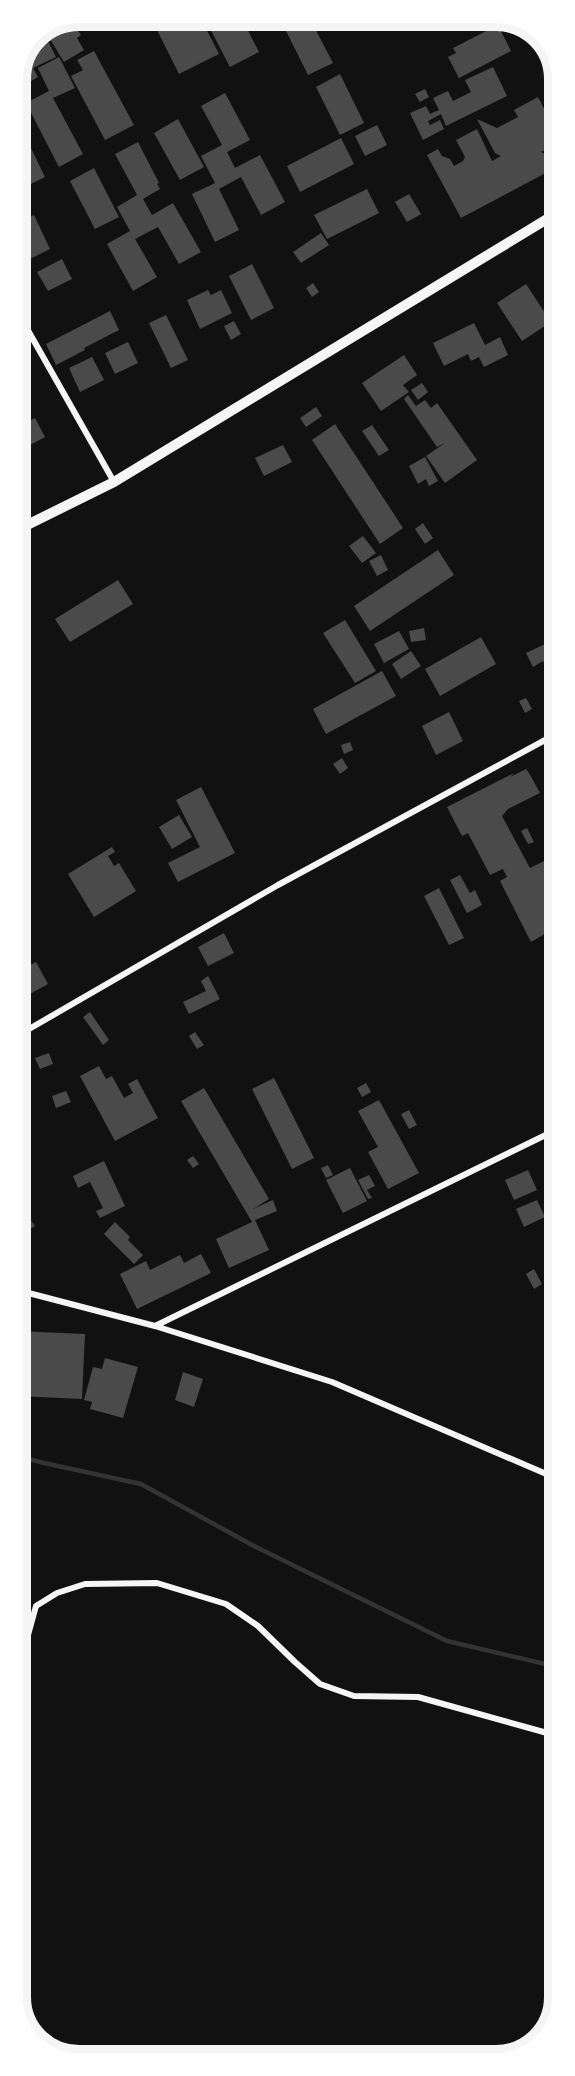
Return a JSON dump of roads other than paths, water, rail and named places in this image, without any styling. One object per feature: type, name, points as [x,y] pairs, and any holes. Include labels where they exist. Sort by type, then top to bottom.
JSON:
[{"type":"main road","points":[[27,525],[114,482],[548,218]]},
{"type":"street","points":[[27,329],[114,482]]},
{"type":"street","points":[[27,1030],[278,885],[548,738]]},
{"type":"street","points":[[155,1326],[548,1134]]},
{"type":"street","points":[[27,1293],[155,1326],[332,1382],[548,1475]]},
{"type":"street","points":[[27,1642],[36,1606],[57,1593],[85,1584],[157,1583],[226,1604],[258,1626],[320,1684],[354,1696],[418,1697],[548,1733]]},
{"type":"waterway","points":[[27,1459],[141,1484],[254,1546],[447,1641],[548,1665]]}]
